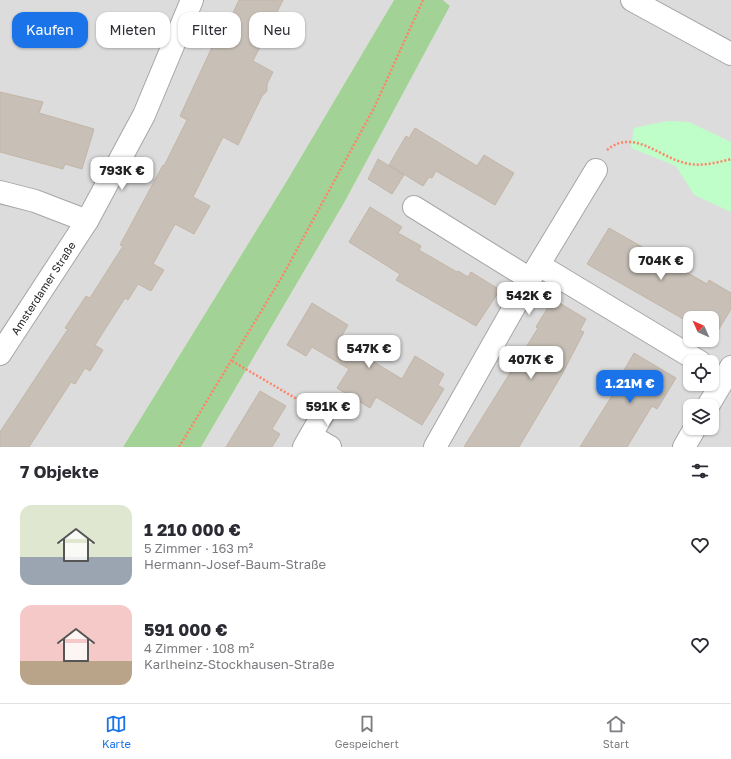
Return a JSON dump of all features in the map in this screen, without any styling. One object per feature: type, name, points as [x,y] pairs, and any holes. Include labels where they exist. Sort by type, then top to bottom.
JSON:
[{"type":"street","name":"Amsterdamer Straße","points":[[0,354],[87,221],[144,115],[192,0]]},
{"type":"street","points":[[632,0],[731,54]]},
{"type":"street","points":[[435,447],[535,272],[596,170]]},
{"type":"street","points":[[0,192],[35,201],[87,221]]},
{"type":"street","points":[[414,207],[687,355]]},
{"type":"street","points":[[711,399],[723,371]]},
{"type":"street","points":[[323,414],[307,442],[330,447]]},
{"type":"street","points":[[684,447],[691,435]]},
{"type":"path","points":[[179,447],[283,275],[374,108],[423,0]]},
{"type":"path","points":[[596,170],[607,150],[616,143],[633,141],[684,163],[705,166],[731,159]]},
{"type":"path","points":[[232,361],[323,414]]},
{"type":"shaded area","points":[[0,0],[394,0],[285,184],[123,447],[0,447]]},
{"type":"shaded area","points":[[443,0],[731,0],[731,447],[201,447],[344,203],[450,6]]},
{"type":"green space","points":[[394,0],[443,0],[450,6],[344,203],[201,447],[123,447],[285,184]]},
{"type":"green space","points":[[667,121],[689,122],[731,142],[731,212],[694,195],[676,166],[631,148],[634,128]]},
{"type":"building","points":[[239,0],[283,0],[277,12],[249,12],[249,48],[259,48],[253,61],[273,72],[267,84],[267,91],[262,96],[238,145],[223,137],[193,197],[210,206],[194,234],[175,224],[153,264],[164,270],[151,291],[138,284],[128,300],[125,298],[95,345],[103,350],[90,371],[85,368],[75,384],[71,382],[29,447],[0,447],[0,432],[68,329],[65,328],[86,296],[90,298],[123,246],[120,245],[163,165],[164,166],[187,120],[180,116],[212,48],[241,48],[241,12],[233,12]]},
{"type":"building","points":[[0,92],[43,102],[39,113],[94,129],[82,169],[65,164],[63,169],[0,152]]},
{"type":"building","points":[[415,128],[477,166],[484,155],[514,173],[495,205],[436,171],[432,178],[429,177],[423,186],[389,165],[406,136],[409,138]]},
{"type":"building","points":[[378,159],[404,175],[392,194],[368,179]]},
{"type":"building","points":[[370,207],[402,227],[398,233],[421,246],[419,250],[468,277],[471,272],[500,290],[476,326],[396,280],[400,274],[349,242]]},
{"type":"building","points":[[609,228],[707,284],[709,280],[731,293],[731,309],[719,329],[719,311],[683,311],[683,319],[587,264]]},
{"type":"building","points":[[553,299],[586,319],[580,330],[584,332],[561,376],[519,447],[464,447],[538,328],[536,327]]},
{"type":"building","points":[[312,303],[348,325],[339,341],[402,379],[415,356],[444,374],[438,385],[444,389],[422,425],[376,397],[370,408],[337,388],[349,369],[312,347],[306,356],[287,345]]},
{"type":"building","points":[[634,353],[676,378],[657,409],[652,406],[627,447],[580,447],[618,386],[616,384]]},
{"type":"building","points":[[260,391],[286,406],[272,429],[280,434],[272,447],[226,447]]}]
